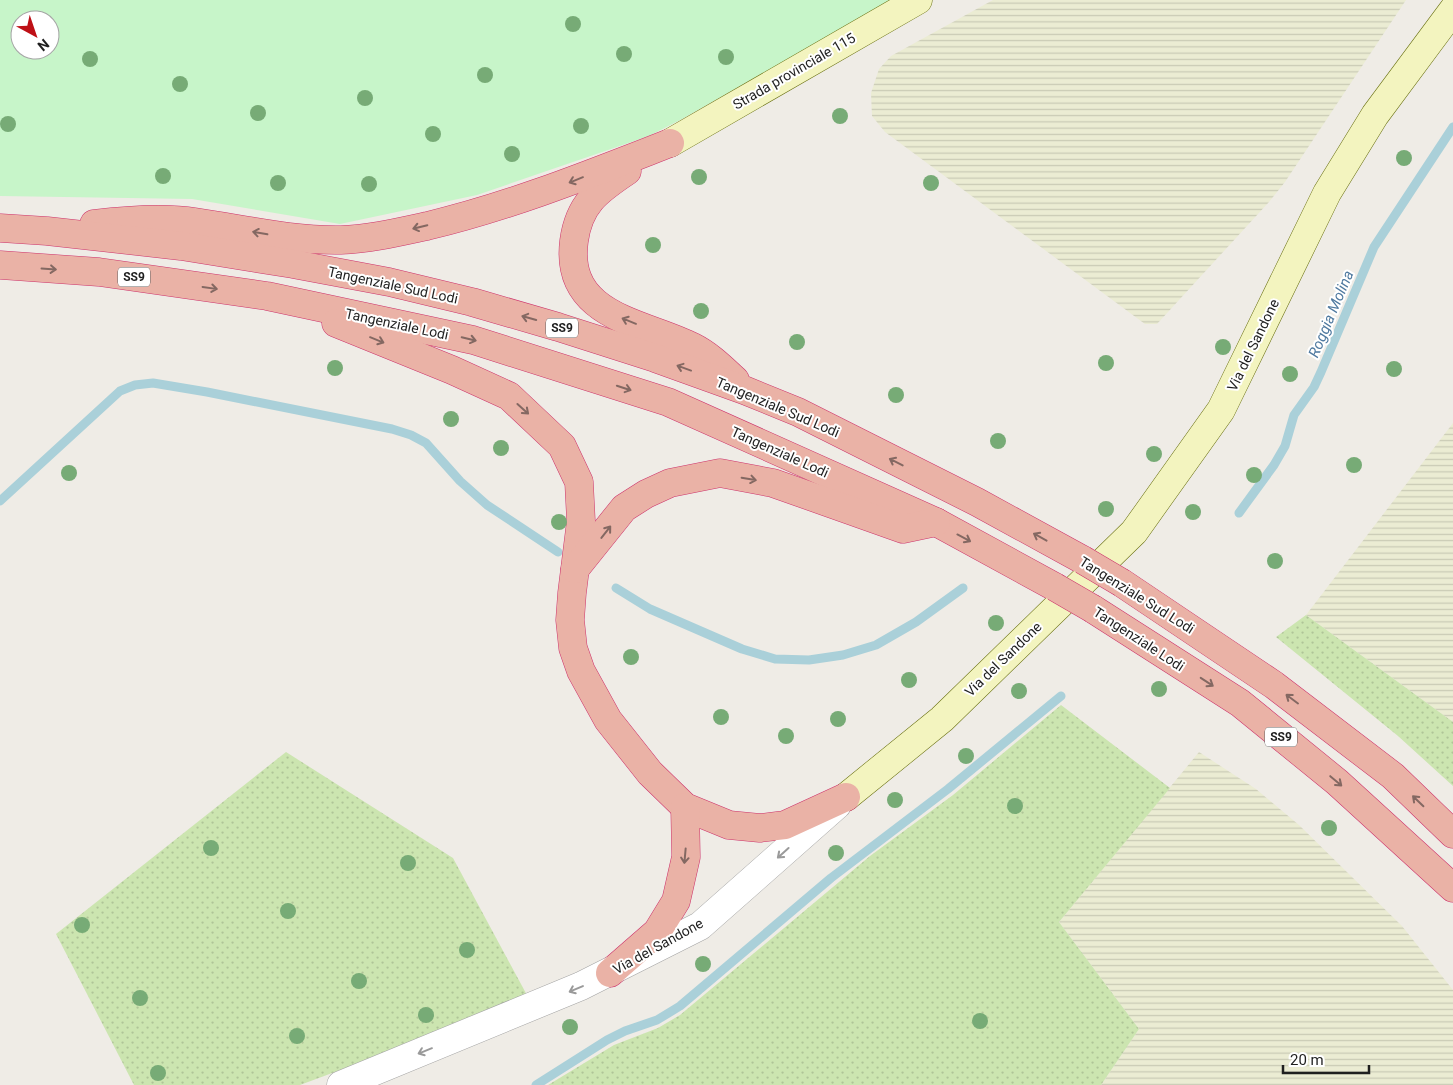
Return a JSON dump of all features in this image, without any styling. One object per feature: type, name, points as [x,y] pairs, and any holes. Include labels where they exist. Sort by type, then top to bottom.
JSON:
[{"type":"highway","points":[[47,231],[107,222],[156,219],[194,222],[293,239],[342,240],[386,236],[501,206],[568,183],[670,143]]},
{"type":"highway","points":[[670,143],[600,189],[582,213],[575,234],[572,254],[576,273],[581,286],[591,300],[604,310],[694,347],[720,365],[744,390]]},
{"type":"highway","name":"Tangenziale Sud Lodi","points":[[0,228],[47,231],[181,246],[389,282],[472,302],[558,327],[655,358],[744,390],[798,412],[977,502],[1122,582],[1274,685],[1393,776],[1453,834]]},
{"type":"highway","name":"Tangenziale Lodi","points":[[0,265],[99,272],[267,296],[473,340],[668,402],[936,522],[1092,608],[1240,704],[1337,782],[1453,888]]},
{"type":"highway","points":[[267,296],[452,370],[509,396],[562,446],[579,482],[581,521],[570,620],[573,648],[581,671],[608,720],[650,773],[685,807],[729,825],[760,828],[785,825],[846,797]]},
{"type":"highway","points":[[575,569],[624,508],[670,483],[720,473],[773,483],[903,529],[936,522]]},
{"type":"highway","points":[[610,973],[657,932],[676,901],[686,857],[685,807]]},
{"type":"main road","name":"Strada provinciale 115","points":[[670,143],[918,0]]},
{"type":"main road","name":"Via del Sandone","points":[[846,797],[942,719],[1134,532],[1221,410],[1327,193],[1375,116],[1453,10]]},
{"type":"street","name":"Via del Sandone","points":[[341,1085],[581,986],[700,926],[846,797]]},
{"type":"green space","points":[[0,0],[892,0],[649,136],[477,195],[340,224],[192,199],[0,196]]},
{"type":"green space","points":[[993,0],[1406,0],[1285,182],[1269,202],[1157,324],[1145,324],[885,132],[872,116],[871,93],[879,69],[891,56]]},
{"type":"green space","points":[[1453,423],[1453,722],[1306,615]]},
{"type":"green space","points":[[1306,615],[1453,722],[1453,786],[1398,736],[1276,637]]},
{"type":"green space","points":[[1061,705],[1170,788],[1059,922],[1139,1029],[1101,1085],[548,1085],[614,1045],[658,1028],[680,1015],[870,856],[953,795]]},
{"type":"green space","points":[[286,752],[453,858],[528,997],[453,1028],[300,1085],[134,1085],[56,934]]},
{"type":"green space","points":[[1199,752],[1256,789],[1299,825],[1402,926],[1453,990],[1453,1085],[1101,1085],[1139,1029],[1059,922]]},
{"type":"waterway","name":"Roggia Molina","points":[[1239,513],[1274,465],[1285,446],[1294,415],[1314,387],[1374,247],[1453,127]]},
{"type":"waterway","points":[[0,501],[120,391],[135,385],[153,383],[392,429],[411,435],[426,443],[460,481],[487,505],[558,552]]},
{"type":"waterway","points":[[616,588],[650,609],[742,649],[775,659],[809,660],[843,655],[876,645],[916,622],[963,588]]},
{"type":"waterway","points":[[536,1085],[607,1040],[625,1031],[657,1020],[680,1006],[831,878],[948,789],[1061,696]]}]
